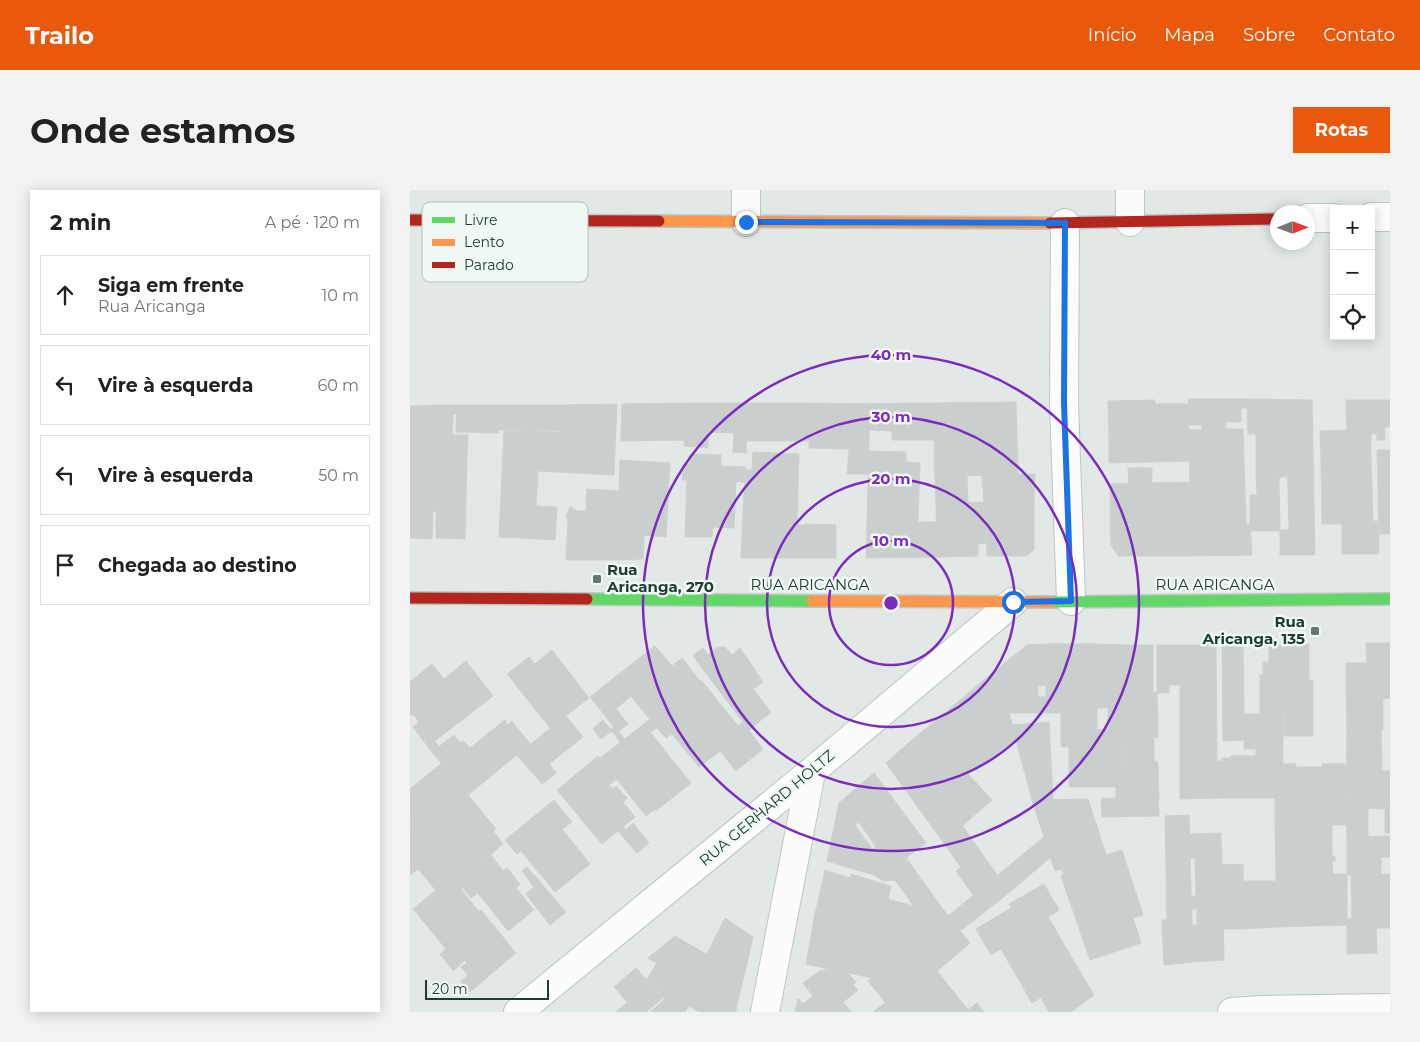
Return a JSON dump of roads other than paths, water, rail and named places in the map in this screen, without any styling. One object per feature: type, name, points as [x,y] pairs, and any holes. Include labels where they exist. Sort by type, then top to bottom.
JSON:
[{"type":"street","points":[[746,190],[746,222]]},
{"type":"street","points":[[1130,190],[1130,222]]},
{"type":"street","points":[[1375,217],[1390,216]]},
{"type":"street","points":[[1315,218],[1330,218]]},
{"type":"street","points":[[588,221],[1065,223],[1270,219]]},
{"type":"street","points":[[1065,223],[1064,403],[1071,601]]},
{"type":"street","name":"RUA ARICANGA","points":[[410,598],[1013,602],[1390,598]]},
{"type":"street","name":"RUA GERHARD HOLTZ","points":[[518,1012],[811,772],[1013,602]]},
{"type":"street","points":[[765,1012],[811,772]]},
{"type":"street","points":[[1232,1012],[1390,1008]]},
{"type":"place","name":"Rua Aricanga, 270","points":[[597,579]]},
{"type":"place","name":"Rua Aricanga, 135","points":[[1315,631]]}]
